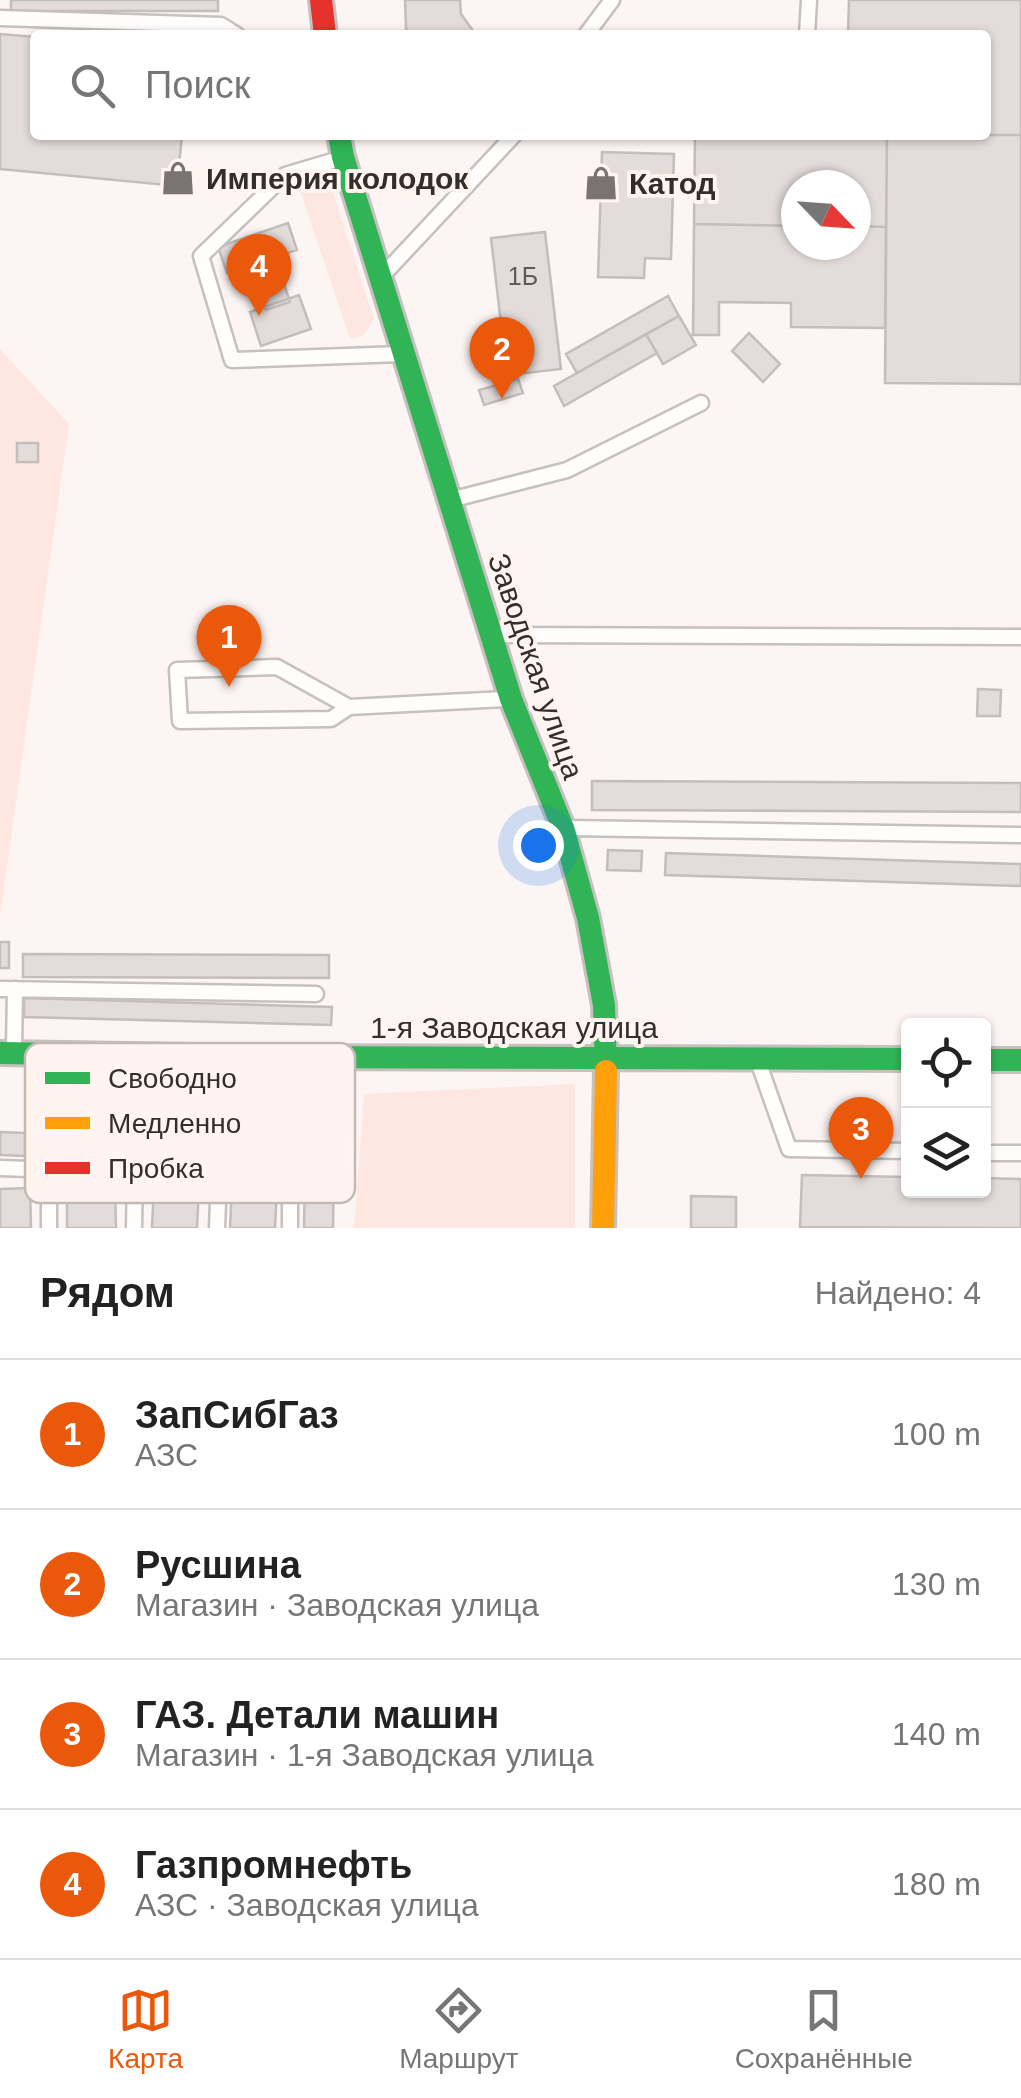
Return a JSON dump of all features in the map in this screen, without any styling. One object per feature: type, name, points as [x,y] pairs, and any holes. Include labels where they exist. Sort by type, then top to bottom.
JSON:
[{"type":"main road","points":[[320,0],[324,30]]},
{"type":"main road","name":"Заводская улица","points":[[341,146],[511,699],[562,828],[588,918],[604,1005],[603,1228]]},
{"type":"main road","name":"1-я Заводская улица","points":[[355,1057],[901,1059]]},
{"type":"main road","points":[[991,1060],[1021,1060]]},
{"type":"lane","points":[[590,30],[612,0]]},
{"type":"lane","points":[[807,30],[809,0]]},
{"type":"lane","points":[[0,18],[221,26],[228,30]]},
{"type":"lane","points":[[380,279],[509,140]]},
{"type":"lane","points":[[341,146],[285,175],[201,256],[232,360],[402,354]]},
{"type":"lane","points":[[448,500],[567,470],[701,403]]},
{"type":"lane","points":[[491,635],[1021,637]]},
{"type":"lane","points":[[349,707],[277,668],[177,670],[180,720],[331,719],[349,707],[511,699]]},
{"type":"lane","points":[[562,828],[1021,835]]},
{"type":"lane","points":[[7,1053],[8,989],[316,994]]},
{"type":"lane","points":[[757,1058],[789,1149],[901,1151]]},
{"type":"lane","points":[[991,1152],[1021,1153]]},
{"type":"lane","points":[[0,1168],[25,1169]]},
{"type":"lane","points":[[134,1203],[134,1228]]},
{"type":"lane","points":[[217,1228],[218,1203]]},
{"type":"shaded area","points":[[316,178],[331,186],[374,319],[364,335],[350,339],[298,184]]},
{"type":"shaded area","points":[[0,349],[69,424],[0,917]]},
{"type":"shaded area","points":[[575,1084],[575,1228],[354,1228],[364,1094]]},
{"type":"building","points":[[11,0],[218,0],[218,11],[11,11]]},
{"type":"building","points":[[405,0],[460,0],[461,14],[472,30],[407,30]]},
{"type":"building","points":[[849,0],[1021,0],[1021,135],[991,135],[991,30],[848,30]]},
{"type":"building","points":[[0,34],[30,37],[30,140],[182,140],[177,186],[0,169]]},
{"type":"building","points":[[991,135],[1021,135],[1021,384],[885,383],[887,140],[991,140]]},
{"type":"building","points":[[695,140],[887,140],[886,227],[871,226],[871,170],[781,170],[781,226],[694,224]]},
{"type":"building","points":[[602,152],[674,154],[671,259],[645,258],[644,278],[598,277]]},
{"type":"building","points":[[288,223],[297,250],[275,257],[290,302],[266,310],[251,265],[227,273],[218,247]]},
{"type":"building","points":[[694,224],[781,226],[781,260],[871,260],[871,226],[886,227],[885,328],[791,327],[791,303],[719,302],[719,335],[693,335]]},
{"type":"building","points":[[545,232],[561,369],[507,375],[491,238]]},
{"type":"building","points":[[299,295],[311,329],[261,346],[250,312]]},
{"type":"building","points":[[668,296],[679,316],[577,373],[566,354]]},
{"type":"building","points":[[679,316],[696,345],[663,364],[646,334]]},
{"type":"building","points":[[749,333],[780,364],[763,382],[732,351]]},
{"type":"building","points":[[646,334],[657,353],[564,406],[554,386]]},
{"type":"building","points":[[518,379],[523,393],[484,405],[479,390]]},
{"type":"building","points":[[17,443],[38,443],[38,462],[17,462]]},
{"type":"building","points":[[978,689],[1001,690],[1000,716],[977,716]]},
{"type":"building","points":[[592,781],[1021,783],[1021,812],[592,810]]},
{"type":"building","points":[[608,850],[642,851],[641,871],[607,870]]},
{"type":"building","points":[[666,853],[1021,864],[1021,886],[665,875]]},
{"type":"building","points":[[0,942],[9,942],[9,968],[0,968]]},
{"type":"building","points":[[23,954],[329,955],[329,978],[23,977]]},
{"type":"building","points":[[24,998],[332,1007],[331,1025],[24,1017]]},
{"type":"building","points":[[0,1132],[25,1133],[25,1156],[0,1155]]},
{"type":"building","points":[[802,1175],[901,1177],[901,1198],[991,1198],[991,1178],[1021,1179],[1021,1228],[800,1227]]},
{"type":"building","points":[[25,1188],[25,1203],[30,1203],[31,1228],[0,1228],[0,1189]]},
{"type":"building","points":[[691,1196],[736,1197],[736,1228],[691,1228]]},
{"type":"building","points":[[67,1203],[115,1203],[116,1228],[67,1228]]},
{"type":"building","points":[[153,1203],[198,1203],[197,1228],[152,1228]]},
{"type":"building","points":[[231,1203],[276,1203],[275,1228],[230,1228]]},
{"type":"building","points":[[304,1203],[333,1203],[333,1228],[304,1228]]},
{"type":"traffic: fast","points":[[340,140],[511,699],[563,828],[588,918],[604,1005],[606,1071]]},
{"type":"traffic: fast","points":[[0,1053],[25,1053]]},
{"type":"traffic: fast","points":[[355,1057],[901,1059]]},
{"type":"traffic: fast","points":[[991,1060],[1021,1060]]},
{"type":"traffic: slow","points":[[603,1228],[606,1071]]},
{"type":"traffic: jam","points":[[321,0],[324,30]]},
{"type":"place","name":"Империя колодок","points":[[178,178]]},
{"type":"place","name":"Катод","points":[[601,183]]},
{"type":"place","name":"Газпромнефть","points":[[259,316]]},
{"type":"place","name":"Русшина","points":[[502,399]]},
{"type":"place","name":"ЗапСибГаз","points":[[229,687]]},
{"type":"place","name":"ГАЗ. Детали машин","points":[[861,1179]]}]
